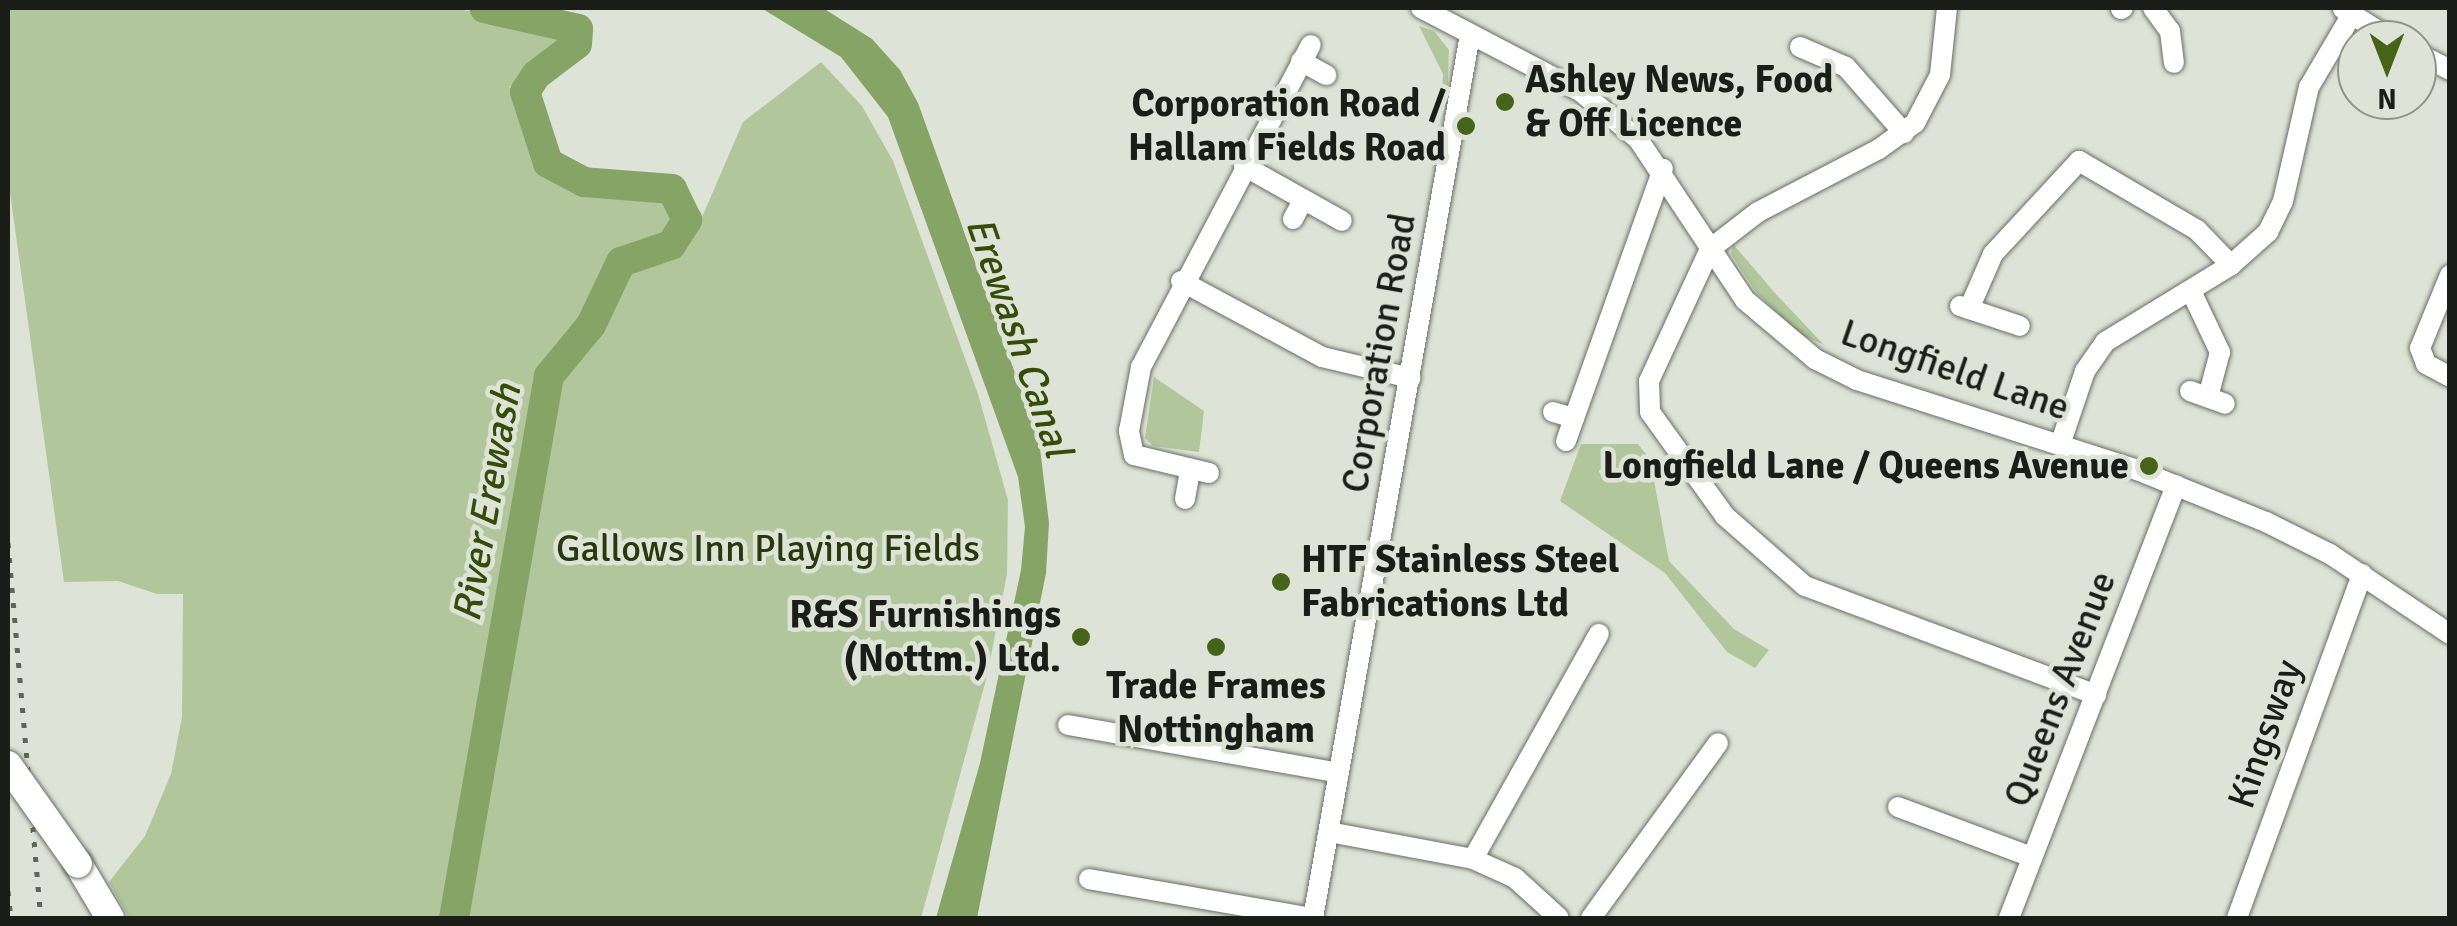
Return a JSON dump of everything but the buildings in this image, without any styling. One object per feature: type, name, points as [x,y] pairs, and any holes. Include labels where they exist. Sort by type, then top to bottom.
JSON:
[{"type":"main road","points":[[8,765],[78,864],[110,918]]},
{"type":"street","name":"Longfield Lane","points":[[1421,8],[1580,91],[1663,169],[1710,249],[1776,330],[1841,374],[2176,485],[2362,574],[2450,634]]},
{"type":"street","points":[[1946,8],[1932,100],[1904,133],[1758,212],[1710,249],[1648,387],[1656,425],[1724,516],[1819,594],[2096,695]]},
{"type":"street","points":[[2153,8],[2170,30],[2174,63]]},
{"type":"street","points":[[2060,444],[2086,372],[2105,342],[2133,319],[2191,291],[2230,265],[2268,232],[2278,214],[2309,87],[2347,12]]},
{"type":"street","name":"Corporation Road","points":[[1313,918],[1470,35]]},
{"type":"street","points":[[1800,47],[1846,67],[1904,133]]},
{"type":"street","points":[[1185,499],[1199,472],[1140,459],[1128,438],[1144,356],[1306,53],[1326,75]]},
{"type":"street","points":[[2060,148],[2197,230],[2230,265]]},
{"type":"street","points":[[2020,326],[1963,308],[1994,254],[2079,161]]},
{"type":"street","points":[[1244,166],[1342,220]]},
{"type":"street","points":[[1566,441],[1663,169]]},
{"type":"street","points":[[1293,219],[1303,200]]},
{"type":"street","points":[[2450,275],[2420,348],[2426,364],[2450,377]]},
{"type":"street","points":[[1181,281],[1322,358],[1411,378]]},
{"type":"street","points":[[2191,291],[2220,352],[2208,397]]},
{"type":"street","points":[[1553,412],[1574,418]]},
{"type":"street","name":"Queens Avenue","points":[[2009,918],[2176,485]]},
{"type":"street","name":"Kingsway","points":[[2237,918],[2362,574]]},
{"type":"street","points":[[1473,859],[1599,634]]},
{"type":"street","points":[[1068,725],[1339,773]]},
{"type":"street","points":[[1591,918],[1718,743]]},
{"type":"street","points":[[1898,807],[2032,857]]},
{"type":"street","points":[[1329,832],[1473,859],[1515,878],[1559,918]]},
{"type":"street","points":[[1100,877],[1313,918]]},
{"type":"green space","points":[[8,8],[451,8],[556,26],[572,35],[569,44],[509,87],[531,125],[545,172],[588,190],[643,188],[676,200],[670,229],[614,254],[587,317],[542,362],[444,918],[129,918],[109,882],[145,836],[171,774],[182,717],[183,594],[157,594],[118,581],[64,582],[8,178]]},
{"type":"green space","points":[[1419,26],[1434,31],[1449,50],[1447,107],[1441,106],[1443,74]]},
{"type":"green space","name":"Gallows Inn Playing Fields","points":[[821,62],[862,106],[893,161],[978,394],[1008,500],[1007,574],[987,676],[921,918],[463,918],[558,371],[602,317],[629,264],[693,238],[743,122]]},
{"type":"green space","points":[[1733,244],[1824,345],[1800,334],[1755,291],[1731,254]]},
{"type":"green space","points":[[1154,377],[1204,411],[1199,452],[1153,446],[1145,438]]},
{"type":"green space","points":[[1581,444],[1638,444],[1650,459],[1669,561],[1734,629],[1769,650],[1755,668],[1727,652],[1665,573],[1560,501]]},
{"type":"shaded area","points":[[761,8],[823,8],[872,39],[900,70],[918,103],[1039,440],[1049,523],[1046,573],[977,918],[936,918],[980,763],[1021,570],[1025,527],[1018,477],[888,117],[841,57]]},
{"type":"waterway","name":"River Erewash","points":[[454,918],[549,376],[591,325],[621,262],[671,245],[687,220],[672,189],[584,182],[548,163],[525,92],[536,75],[577,44],[578,29],[484,8]]},
{"type":"railway","points":[[8,543],[41,918]]},
{"type":"railway","points":[[8,891],[11,918]]},
{"type":"place","name":"Ashley News, Food & Off Licence","points":[[1505,102]]},
{"type":"place","name":"Corporation Road / Hallam Fields Road","points":[[1466,126]]},
{"type":"place","name":"Longfield Lane / Queens Avenue","points":[[2149,466]]},
{"type":"place","name":"HTF Stainless Steel Fabrications Ltd","points":[[1281,582]]},
{"type":"place","name":"R&S Furnishings (Nottm.) Ltd.","points":[[1081,637]]},
{"type":"place","name":"Trade Frames Nottingham","points":[[1216,647]]},
{"type":"water label","name":"Erewash Canal","points":[[1019,337]]}]
